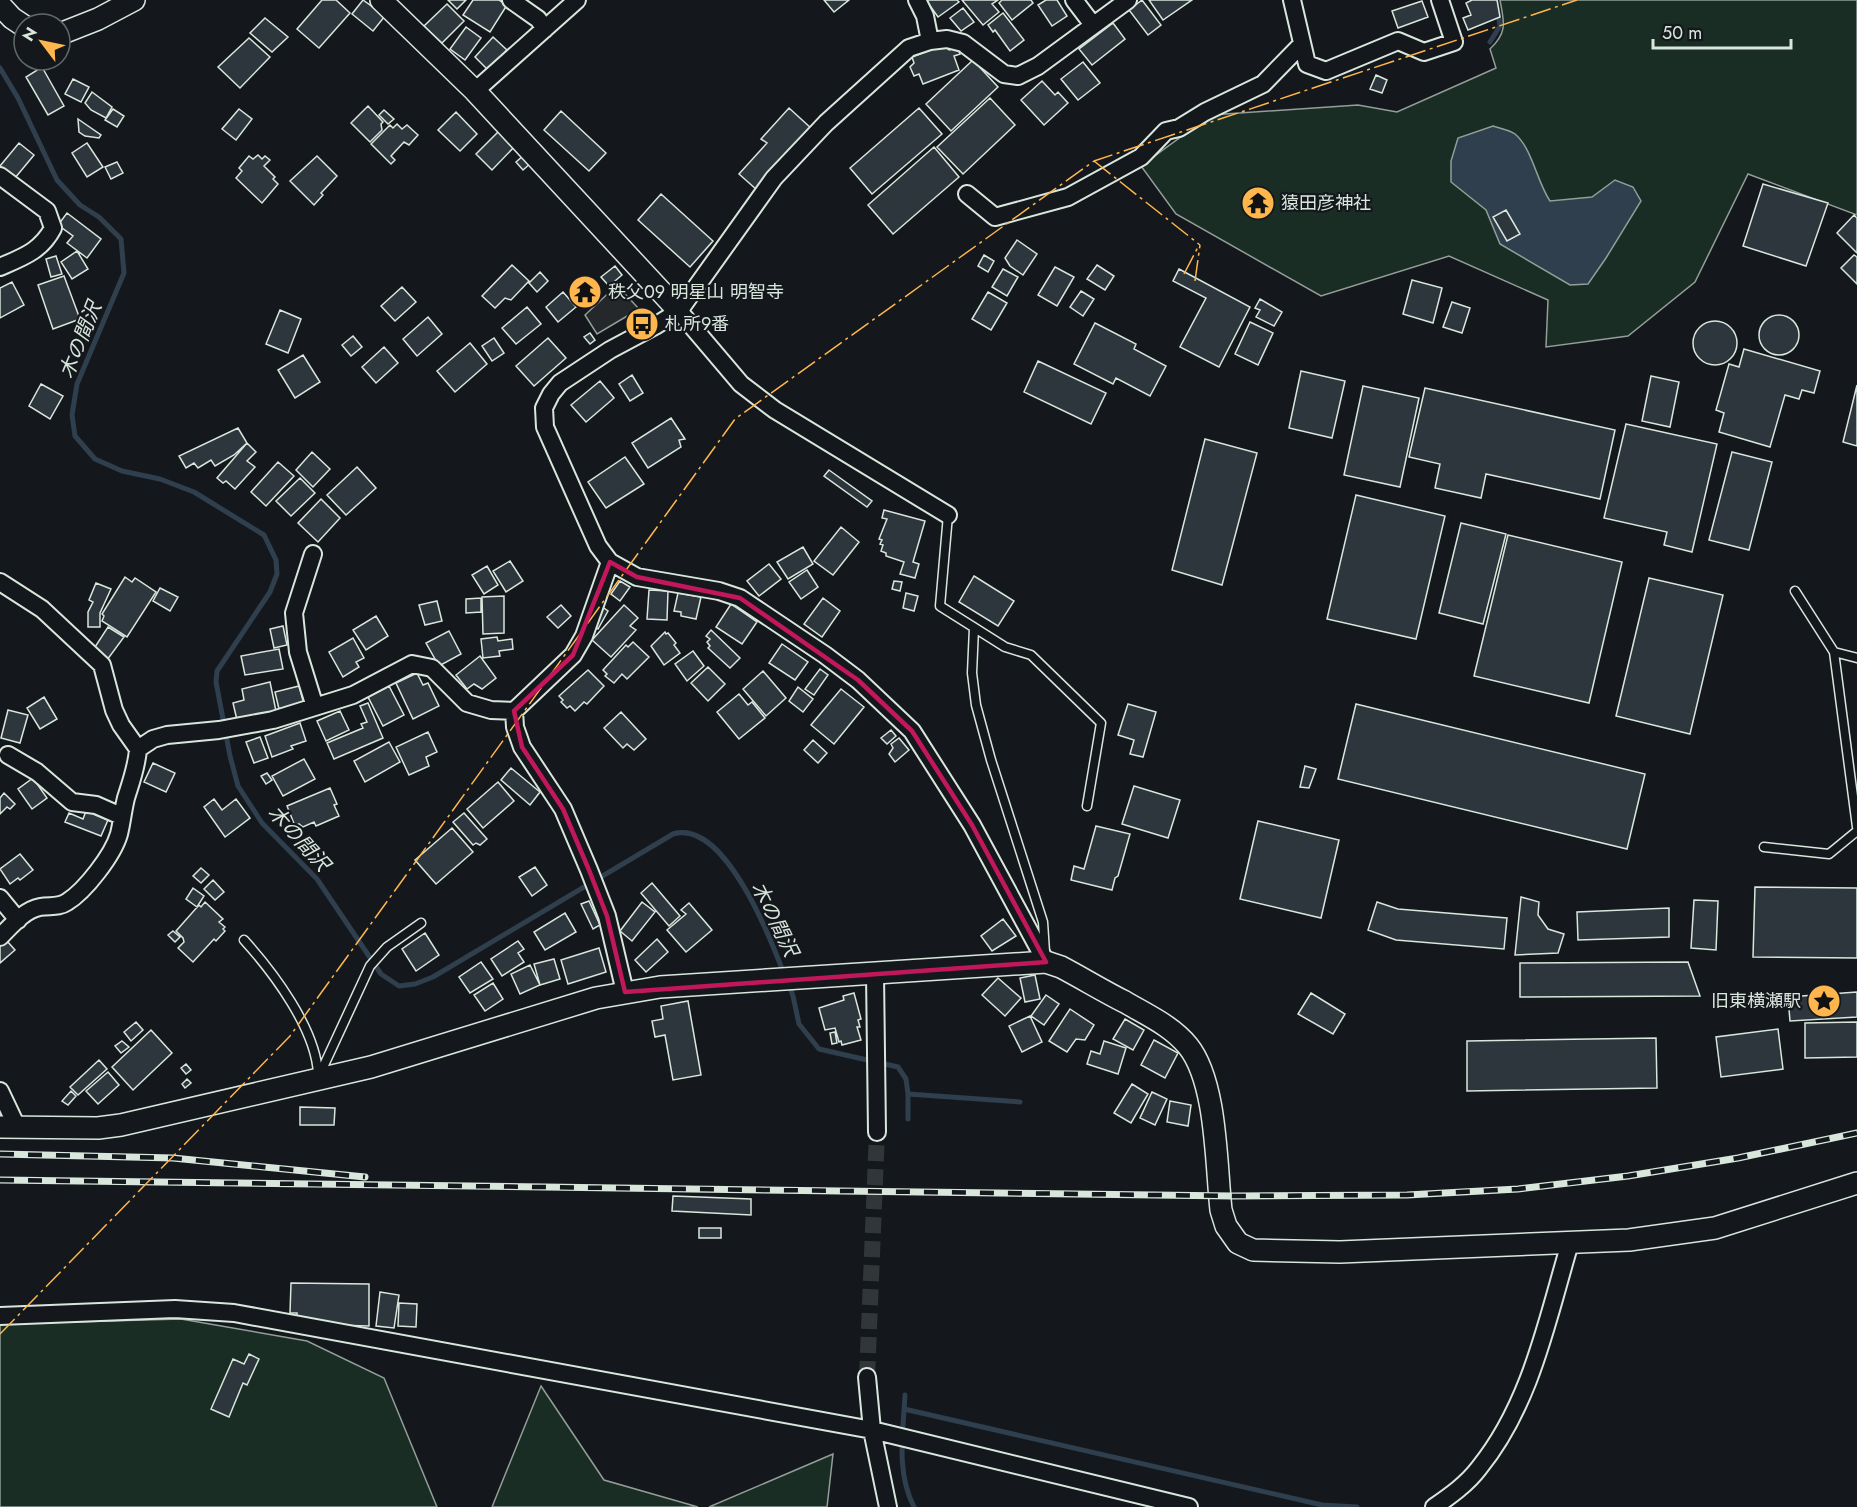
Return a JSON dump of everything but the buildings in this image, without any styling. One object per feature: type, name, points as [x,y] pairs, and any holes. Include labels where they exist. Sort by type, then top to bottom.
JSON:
[{"type":"street","points":[[72,30],[98,20],[134,0]]},
{"type":"street","points":[[381,0],[476,91],[679,310],[741,384],[775,410],[948,515]]},
{"type":"street","points":[[511,0],[538,19],[545,29]]},
{"type":"street","points":[[476,91],[577,0]]},
{"type":"street","points":[[917,0],[925,16],[930,41]]},
{"type":"street","points":[[1074,0],[1093,25]]},
{"type":"street","points":[[1046,962],[972,825],[912,731],[858,680],[740,598],[719,591],[637,577],[610,562],[598,546],[545,427],[544,408],[560,384],[610,350],[655,326],[679,310],[774,178],[826,123],[909,48],[930,41],[947,39],[963,43],[1004,74],[1018,76],[1038,66],[1128,0]]},
{"type":"street","points":[[1292,0],[1308,64],[1326,71],[1398,41],[1424,52],[1454,42],[1440,0]]},
{"type":"street","points":[[0,4],[12,18]]},
{"type":"street","points":[[967,194],[995,217],[1068,197],[1141,157],[1166,131],[1179,128],[1205,112],[1263,84],[1302,44]]},
{"type":"street","points":[[0,176],[47,211],[53,228],[46,242],[26,256],[0,267]]},
{"type":"street","points":[[313,554],[294,613],[298,652],[315,707]]},
{"type":"street","points":[[138,749],[153,739],[167,735],[219,730],[273,720],[315,707],[353,695],[412,664],[432,669],[467,703],[491,710],[514,711],[573,655],[584,636],[610,562]]},
{"type":"street","points":[[0,582],[42,609],[102,666],[114,710],[121,725],[138,749],[138,759],[121,816],[119,834],[111,851],[93,876],[65,904],[56,907],[39,907],[18,920],[0,937]]},
{"type":"street","points":[[514,711],[515,727],[522,747],[563,808],[589,870],[607,916],[625,992]]},
{"type":"street","points":[[9,755],[37,772],[72,802],[96,805],[121,816]]},
{"type":"street","points":[[0,897],[18,920]]},
{"type":"street","points":[[0,1091],[9,1127],[98,1128],[121,1125],[371,1067],[596,998],[625,992],[660,987],[1046,962],[1061,966],[1155,1019],[1178,1035],[1189,1047],[1201,1070],[1211,1106],[1221,1210],[1226,1226],[1238,1243],[1253,1250],[1301,1252],[1629,1240],[1715,1228],[1857,1183]]},
{"type":"street","points":[[875,974],[877,1132]]},
{"type":"street","points":[[1434,1507],[1456,1491],[1479,1469],[1508,1426],[1526,1388],[1570,1243]]},
{"type":"street","points":[[0,1316],[175,1309],[234,1313],[873,1430],[1189,1507]]},
{"type":"street","points":[[867,1377],[873,1430],[888,1507]]},
{"type":"lane","points":[[948,515],[940,606],[1005,647],[1032,655],[1101,723],[1087,806]]},
{"type":"lane","points":[[1764,848],[1829,854],[1857,829],[1834,652],[1795,591]]},
{"type":"lane","points":[[975,628],[972,673],[976,705],[991,760],[1043,922],[1046,962]]},
{"type":"lane","points":[[1834,652],[1857,658]]},
{"type":"lane","points":[[318,1079],[370,966],[387,946],[421,923]]},
{"type":"lane","points":[[244,940],[282,986],[314,1050],[318,1079]]},
{"type":"highlighted area","points":[[610,562],[637,577],[740,598],[858,680],[912,731],[972,825],[1046,962],[625,992],[607,916],[589,870],[563,809],[522,747],[514,711],[573,655]]},
{"type":"green space","points":[[1500,0],[1857,0],[1857,215],[1748,174],[1695,282],[1628,336],[1546,347],[1548,300],[1449,256],[1321,296],[1176,214],[1141,166],[1211,115],[1358,105],[1397,112],[1496,68],[1490,49],[1502,32],[1503,15]]},
{"type":"green space","points":[[181,1319],[307,1341],[384,1378],[437,1507],[0,1507],[0,1324]]},
{"type":"green space","points":[[541,1386],[604,1480],[698,1507],[492,1507]]},
{"type":"green space","points":[[833,1454],[827,1507],[709,1507]]},
{"type":"shaded area","points":[[617,285],[639,309],[597,334],[585,315]]},
{"type":"water","points":[[1493,126],[1513,133],[1521,140],[1550,201],[1592,197],[1615,180],[1633,187],[1641,201],[1588,284],[1570,285],[1500,244],[1486,210],[1451,182],[1451,161],[1458,138]]},
{"type":"waterway","points":[[1490,42],[1500,26],[1496,0]]},
{"type":"waterway","name":"木の間沢","points":[[0,68],[18,98],[57,180],[80,205],[99,217],[121,239],[124,273],[77,384],[72,415],[75,436],[95,459],[122,471],[160,479],[194,492],[264,535],[276,560],[277,574],[270,592],[217,671],[216,682],[230,756],[238,786],[262,823],[317,879],[381,974],[399,986],[415,984],[433,977],[673,834],[692,834],[710,844],[727,862],[756,909],[784,974]]},
{"type":"waterway","name":"木の間沢","points":[[788,982],[799,1024],[819,1049],[898,1067],[906,1079],[908,1094],[1020,1102]]},
{"type":"waterway","points":[[908,1094],[908,1119]]},
{"type":"waterway","points":[[905,1395],[903,1466],[908,1494],[914,1507]]},
{"type":"waterway","points":[[904,1409],[1322,1505],[1357,1507]]},
{"type":"tunnel","points":[[867,1377],[877,1132]]},
{"type":"railway","points":[[0,1180],[1233,1196],[1407,1195],[1518,1189],[1628,1176],[1738,1158],[1857,1133]]},
{"type":"railway","points":[[0,1154],[173,1158],[365,1177]]},
{"type":"power","points":[[0,1334],[290,1036],[735,419],[1094,161],[1577,0]]},
{"type":"power","points":[[1094,161],[1200,245]]},
{"type":"power","points":[[1195,281],[1200,245]]},
{"type":"power","points":[[1184,274],[1198,247]]},
{"type":"place","name":"猿田彦神社","points":[[1258,203]]},
{"type":"place","name":"秩父09 明星山 明智寺","points":[[585,292]]},
{"type":"place","name":"札所9番","points":[[642,324]]},
{"type":"place","name":"旧東横瀬駅","points":[[1824,1001]]}]
